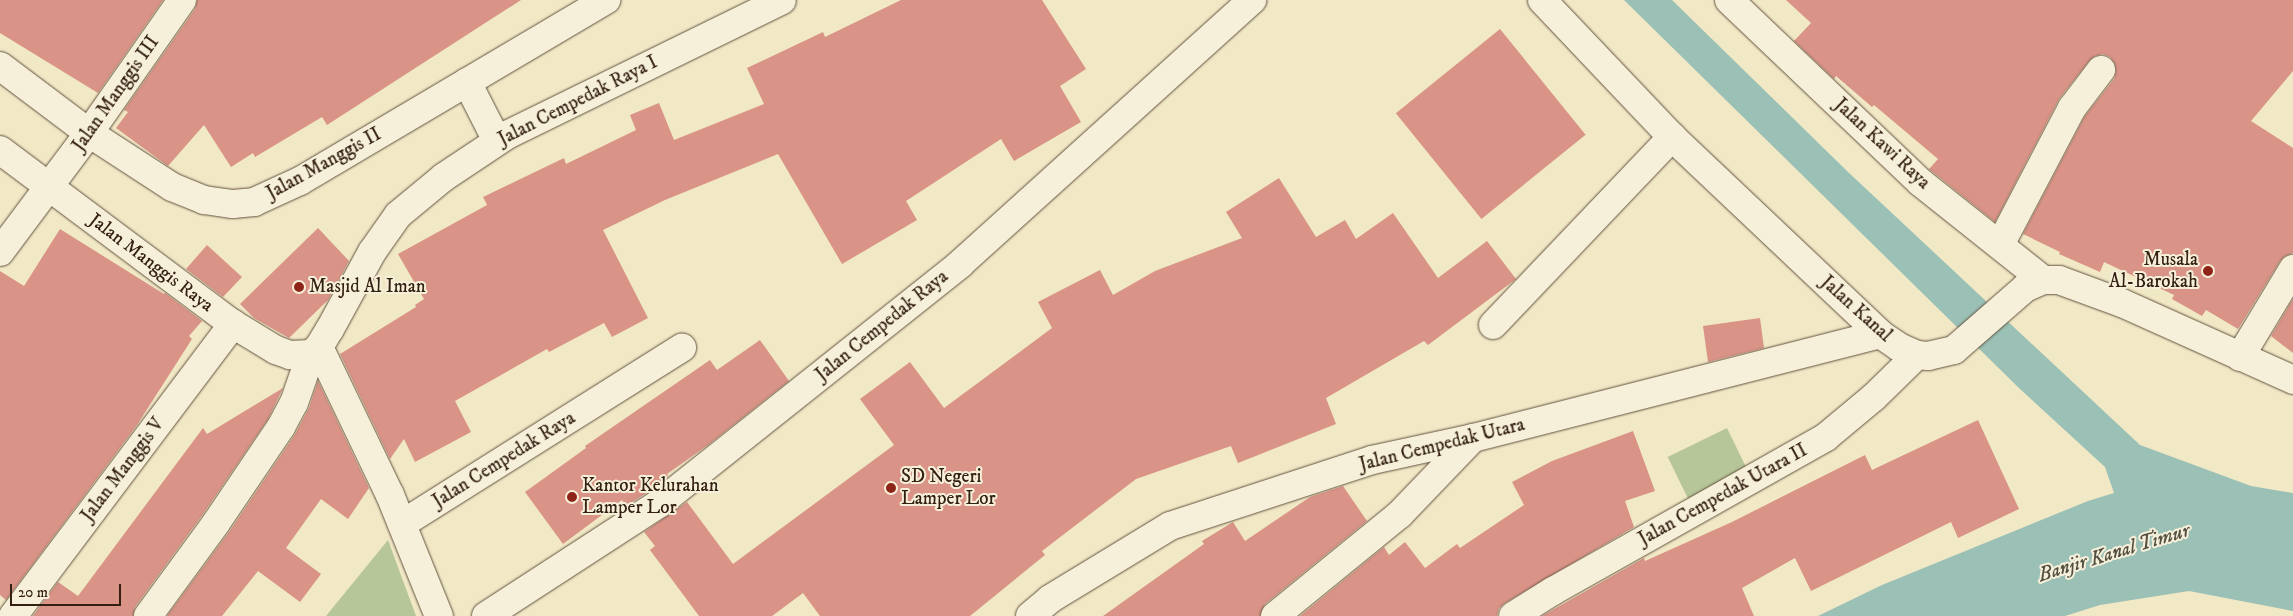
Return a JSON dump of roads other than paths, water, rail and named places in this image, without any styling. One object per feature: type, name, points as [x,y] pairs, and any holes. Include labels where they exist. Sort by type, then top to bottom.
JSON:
[{"type":"street","name":"Jalan Manggis III","points":[[0,252],[50,187],[182,0]]},
{"type":"street","name":"Jalan Manggis II","points":[[0,66],[88,134],[172,187],[204,200],[233,204],[254,202],[300,181],[606,0]]},
{"type":"street","name":"Jalan Cempedak Raya I","points":[[148,616],[216,523],[281,427],[294,403],[315,350],[372,252],[398,215],[444,177],[507,135],[782,0]]},
{"type":"street","name":"Jalan Cempedak Raya","points":[[486,616],[660,503],[960,264],[1252,0]]},
{"type":"street","name":"Jalan Kanal","points":[[1542,0],[1672,137],[1880,334],[1899,347],[1917,355],[1938,356],[1954,350],[2034,284]]},
{"type":"street","name":"Jalan Kawi Raya","points":[[1729,0],[1920,182],[2000,245],[2034,284]]},
{"type":"street","points":[[2000,245],[2072,108],[2100,70]]},
{"type":"street","points":[[467,82],[497,142]]},
{"type":"street","points":[[1493,325],[1672,137]]},
{"type":"street","name":"Jalan Manggis Raya","points":[[0,150],[233,324],[276,350],[290,355],[315,350]]},
{"type":"street","points":[[2240,357],[2293,269]]},
{"type":"street","points":[[2034,284],[2059,280],[2078,285],[2293,380]]},
{"type":"street","name":"Jalan Manggis V","points":[[12,616],[233,324]]},
{"type":"street","name":"Jalan Cempedak Utara","points":[[1030,616],[1050,599],[1170,526],[1372,460],[1473,438],[1880,334]]},
{"type":"street","name":"Jalan Cempedak Raya","points":[[402,524],[682,348]]},
{"type":"street","points":[[315,350],[390,495],[439,616]]},
{"type":"street","name":"Jalan Cempedak Utara II","points":[[1514,616],[1578,577],[1826,437],[1874,397],[1917,355]]},
{"type":"street","points":[[1275,616],[1400,514],[1473,438]]},
{"type":"water","name":"Banjir Kanal Timur","points":[[1624,0],[1672,0],[1848,172],[2140,445],[2251,486],[2293,493],[2293,611],[2189,591],[2100,605],[2065,616],[1818,616],[1882,585],[2088,501],[2114,493],[2105,467],[2020,389]]},
{"type":"place","name":"Musala Al-Barokah","points":[[2208,271]]},
{"type":"place","name":"Masjid Al Iman","points":[[299,287]]},
{"type":"place","name":"SD Negeri Lamper Lor","points":[[891,488]]},
{"type":"place","name":"Kantor Kelurahan Lamper Lor","points":[[572,497]]}]
